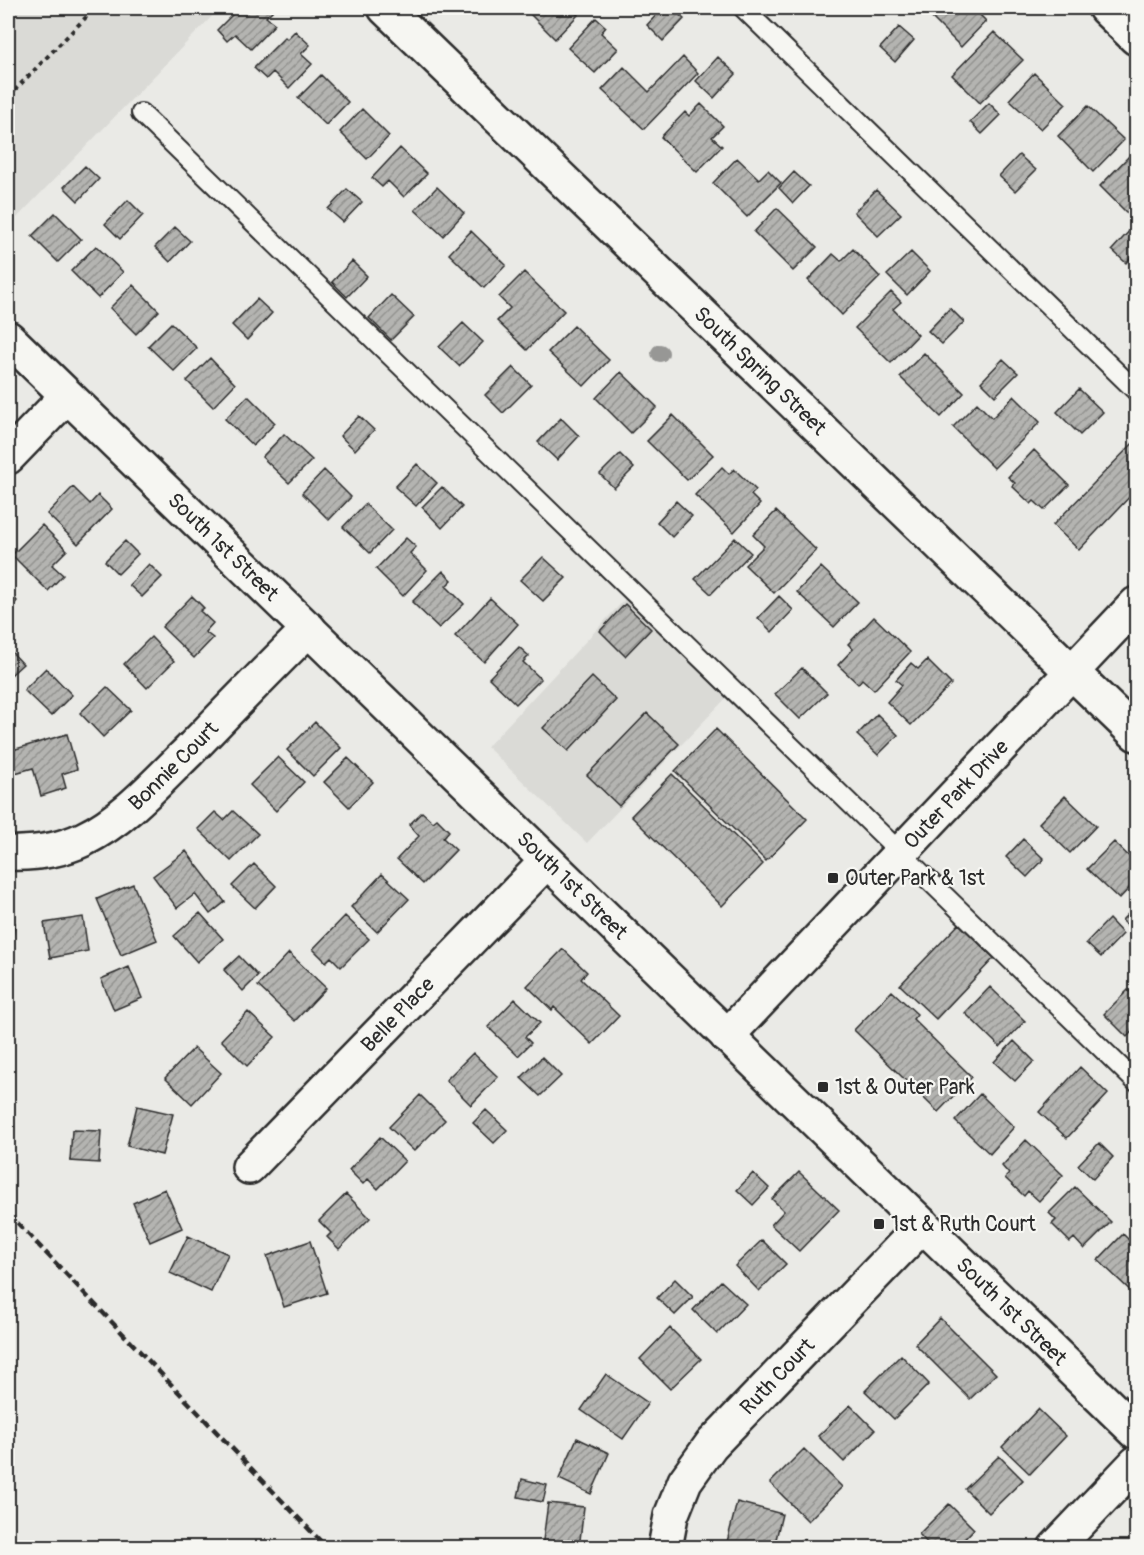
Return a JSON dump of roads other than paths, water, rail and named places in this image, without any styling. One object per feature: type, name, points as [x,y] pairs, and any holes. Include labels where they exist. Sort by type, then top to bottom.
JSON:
[{"type":"street","name":"South Spring Street","points":[[385,8],[1137,734]]},
{"type":"street","points":[[1105,8],[1137,38]]},
{"type":"street","name":"South 1st Street","points":[[8,338],[1137,1432]]},
{"type":"street","points":[[8,457],[67,396]]},
{"type":"street","name":"Outer Park Drive","points":[[727,1036],[1137,604]]},
{"type":"street","name":"Bonnie Court","points":[[8,853],[56,849],[83,839],[107,826],[150,790],[309,629]]},
{"type":"street","name":"Belle Place","points":[[249,1167],[547,861]]},
{"type":"street","name":"Ruth Court","points":[[665,1548],[672,1516],[685,1481],[711,1445],[923,1225]]},
{"type":"street","points":[[1055,1548],[1137,1463]]},
{"type":"lane","points":[[743,8],[1137,391]]},
{"type":"lane","points":[[141,113],[1137,1082]]},
{"type":"railway","points":[[8,1213],[327,1548]]},
{"type":"place","name":"Outer Park & 1st","points":[[833,878]]},
{"type":"place","name":"1st & Outer Park","points":[[823,1087]]},
{"type":"place","name":"1st & Ruth Court","points":[[879,1224]]}]
